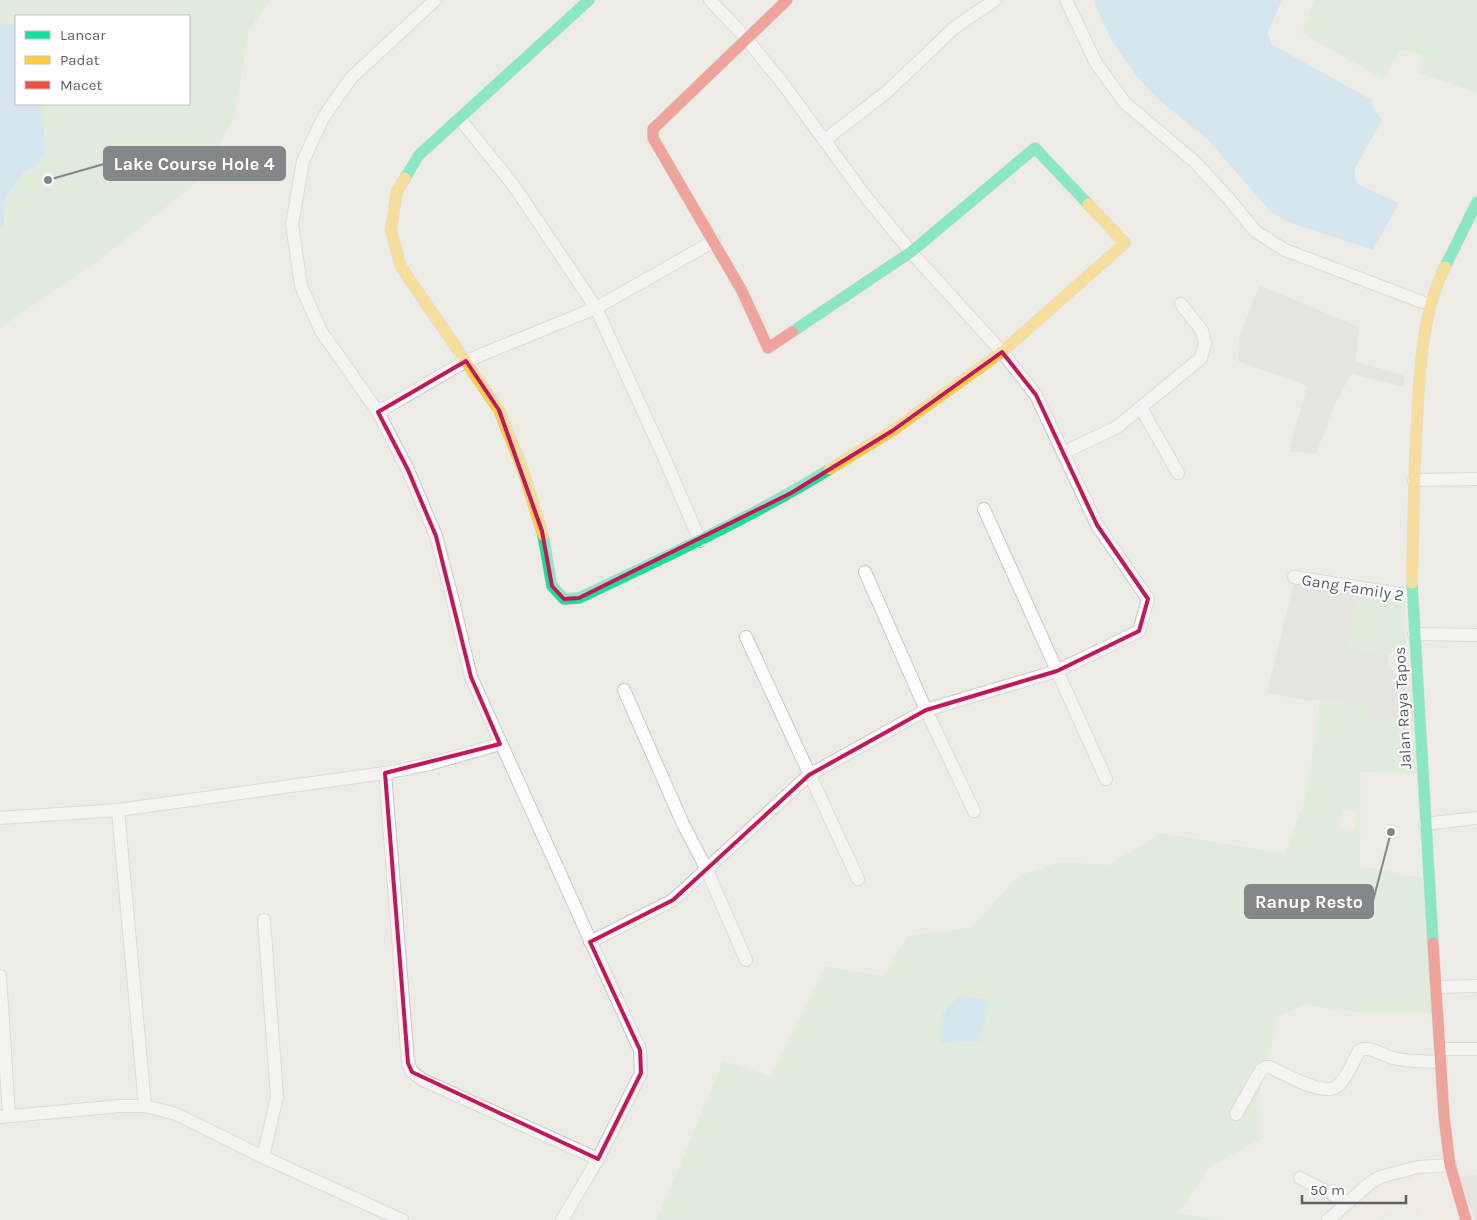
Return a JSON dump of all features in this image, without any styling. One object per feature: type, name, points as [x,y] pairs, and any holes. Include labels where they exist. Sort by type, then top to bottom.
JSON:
[{"type":"street","points":[[435,0],[351,78],[323,118],[303,161],[292,224],[301,286],[321,331],[378,412],[408,470],[436,536],[470,677],[640,1050],[641,1073],[598,1159],[562,1220]]},
{"type":"street","points":[[589,0],[419,155],[397,191],[391,230],[401,268],[499,410],[523,470],[542,531],[552,586],[564,599],[579,598],[700,541],[791,493],[884,436],[1002,352],[1125,244],[1036,148],[911,252],[768,348],[742,291],[652,138],[653,129],[787,0]]},
{"type":"street","points":[[590,942],[673,900],[809,775],[926,710],[1056,671],[1139,631],[1148,598],[1097,525],[1036,395],[1002,352],[911,252],[866,197],[784,84],[746,38],[710,0]]},
{"type":"street","points":[[825,140],[889,90],[954,28],[995,0]]},
{"type":"street","points":[[1066,0],[1096,64],[1125,103],[1195,162],[1255,230],[1285,250],[1422,302]]},
{"type":"street","points":[[460,119],[514,186],[596,308],[700,541]]},
{"type":"street","name":"Jalan Raya Tapos","points":[[1466,1220],[1450,1165],[1444,1116],[1412,596],[1414,480],[1420,374],[1430,305],[1439,279],[1477,202]]},
{"type":"street","points":[[378,412],[466,361],[596,308],[714,242]]},
{"type":"street","points":[[1063,453],[1117,427],[1201,358],[1205,343],[1202,331],[1181,304]]},
{"type":"street","points":[[1141,408],[1178,474]]},
{"type":"street","points":[[1414,480],[1477,479]]},
{"type":"street","points":[[984,508],[1106,779]]},
{"type":"street","points":[[865,572],[926,710],[974,811]]},
{"type":"street","name":"Gang Family 2","points":[[1294,577],[1412,596]]},
{"type":"street","points":[[1414,634],[1477,635]]},
{"type":"street","points":[[746,637],[858,879]]},
{"type":"street","points":[[624,690],[746,960]]},
{"type":"street","points":[[0,818],[118,810],[385,773],[430,764],[500,744]]},
{"type":"street","points":[[385,773],[408,1063],[412,1072],[423,1080],[598,1159]]},
{"type":"street","points":[[118,810],[145,1106]]},
{"type":"street","points":[[1425,824],[1477,818]]},
{"type":"street","points":[[263,1156],[277,1097],[264,920]]},
{"type":"street","points":[[0,976],[5,1117],[120,1106],[145,1106],[176,1114],[402,1220]]},
{"type":"street","points":[[1436,987],[1477,986]]},
{"type":"street","points":[[1236,1114],[1261,1070],[1265,1067],[1270,1067],[1316,1088],[1329,1090],[1336,1088],[1341,1083],[1362,1048],[1394,1058],[1441,1062]]},
{"type":"street","points":[[1440,1049],[1477,1049]]},
{"type":"street","points":[[1328,1220],[1370,1182],[1380,1177],[1418,1167],[1450,1165]]},
{"type":"street","points":[[1300,1178],[1347,1202]]},
{"type":"highlighted area","points":[[1002,352],[1036,395],[1097,525],[1148,599],[1139,631],[1057,671],[926,710],[809,775],[673,900],[590,942],[640,1050],[641,1073],[598,1159],[412,1072],[408,1063],[385,773],[500,744],[471,677],[436,536],[408,470],[378,412],[466,361],[499,410],[542,531],[552,586],[564,599],[579,598],[791,493],[892,431]]},
{"type":"shaded area","points":[[1259,285],[1359,327],[1356,361],[1405,376],[1404,387],[1352,374],[1338,397],[1316,454],[1289,451],[1307,386],[1238,361],[1239,339]]},
{"type":"shaded area","points":[[1294,582],[1360,592],[1377,655],[1388,655],[1390,669],[1411,684],[1414,722],[1370,720],[1320,699],[1308,701],[1267,693]]},
{"type":"shaded area","points":[[1477,1174],[1477,1220],[1475,1220],[1459,1177]]},
{"type":"shaded area","points":[[1430,1176],[1453,1220],[1427,1220],[1409,1196],[1377,1220],[1345,1220],[1380,1187]]},
{"type":"green space","points":[[0,0],[270,0],[249,30],[234,119],[196,183],[102,258],[0,328]]},
{"type":"green space","points":[[1314,0],[1477,0],[1477,92],[1418,73],[1423,56],[1401,50],[1383,79],[1302,33]]},
{"type":"green space","points":[[1360,592],[1405,600],[1406,645],[1388,655],[1377,655],[1349,648]]},
{"type":"green space","points":[[1320,699],[1365,705],[1370,720],[1414,722],[1419,774],[1361,772],[1360,866],[1425,878],[1433,1013],[1368,1014],[1305,1005],[1279,1016],[1257,1102],[1263,1138],[1209,1167],[1179,1213],[1222,1220],[657,1220],[723,1061],[771,1076],[826,966],[884,976],[907,936],[972,927],[1018,876],[1060,862],[1109,865],[1161,833],[1285,853],[1302,807],[1310,771]],"holes":[[[1344,809],[1358,812],[1354,831],[1340,828]]]},
{"type":"water","points":[[1095,0],[1282,0],[1268,32],[1271,44],[1372,100],[1373,107],[1382,120],[1355,168],[1355,179],[1359,185],[1399,203],[1373,250],[1288,222],[1271,212],[1207,139],[1159,100],[1138,78],[1113,43],[1096,7]]},
{"type":"water","points":[[15,24],[15,105],[41,105],[46,148],[38,166],[25,171],[5,198],[4,224],[0,227],[0,25]]},
{"type":"water","points":[[958,996],[988,999],[981,1041],[941,1043],[942,1015]]},
{"type":"traffic: fast","points":[[405,178],[419,155],[589,0]]},
{"type":"traffic: fast","points":[[792,332],[911,252],[1035,148],[1088,204]]},
{"type":"traffic: fast","points":[[1445,267],[1477,202]]},
{"type":"traffic: fast","points":[[543,535],[552,586],[564,599],[579,598],[738,521],[830,469]]},
{"type":"traffic: fast","points":[[1412,583],[1433,943]]},
{"type":"traffic: slow","points":[[405,178],[397,191],[391,230],[401,267],[499,410],[523,470],[543,535]]},
{"type":"traffic: slow","points":[[830,469],[892,431],[1002,352],[1125,243],[1088,204]]},
{"type":"traffic: slow","points":[[1412,583],[1415,460],[1421,361],[1431,303],[1445,267]]},
{"type":"traffic: jam","points":[[787,0],[653,129],[653,138],[742,291],[768,348],[792,332]]},
{"type":"traffic: jam","points":[[1433,943],[1444,1116],[1450,1165],[1466,1220]]},
{"type":"place","name":"Lake Course Hole 4","points":[[48,180]]},
{"type":"place","name":"Ranup Resto","points":[[1391,832]]}]
